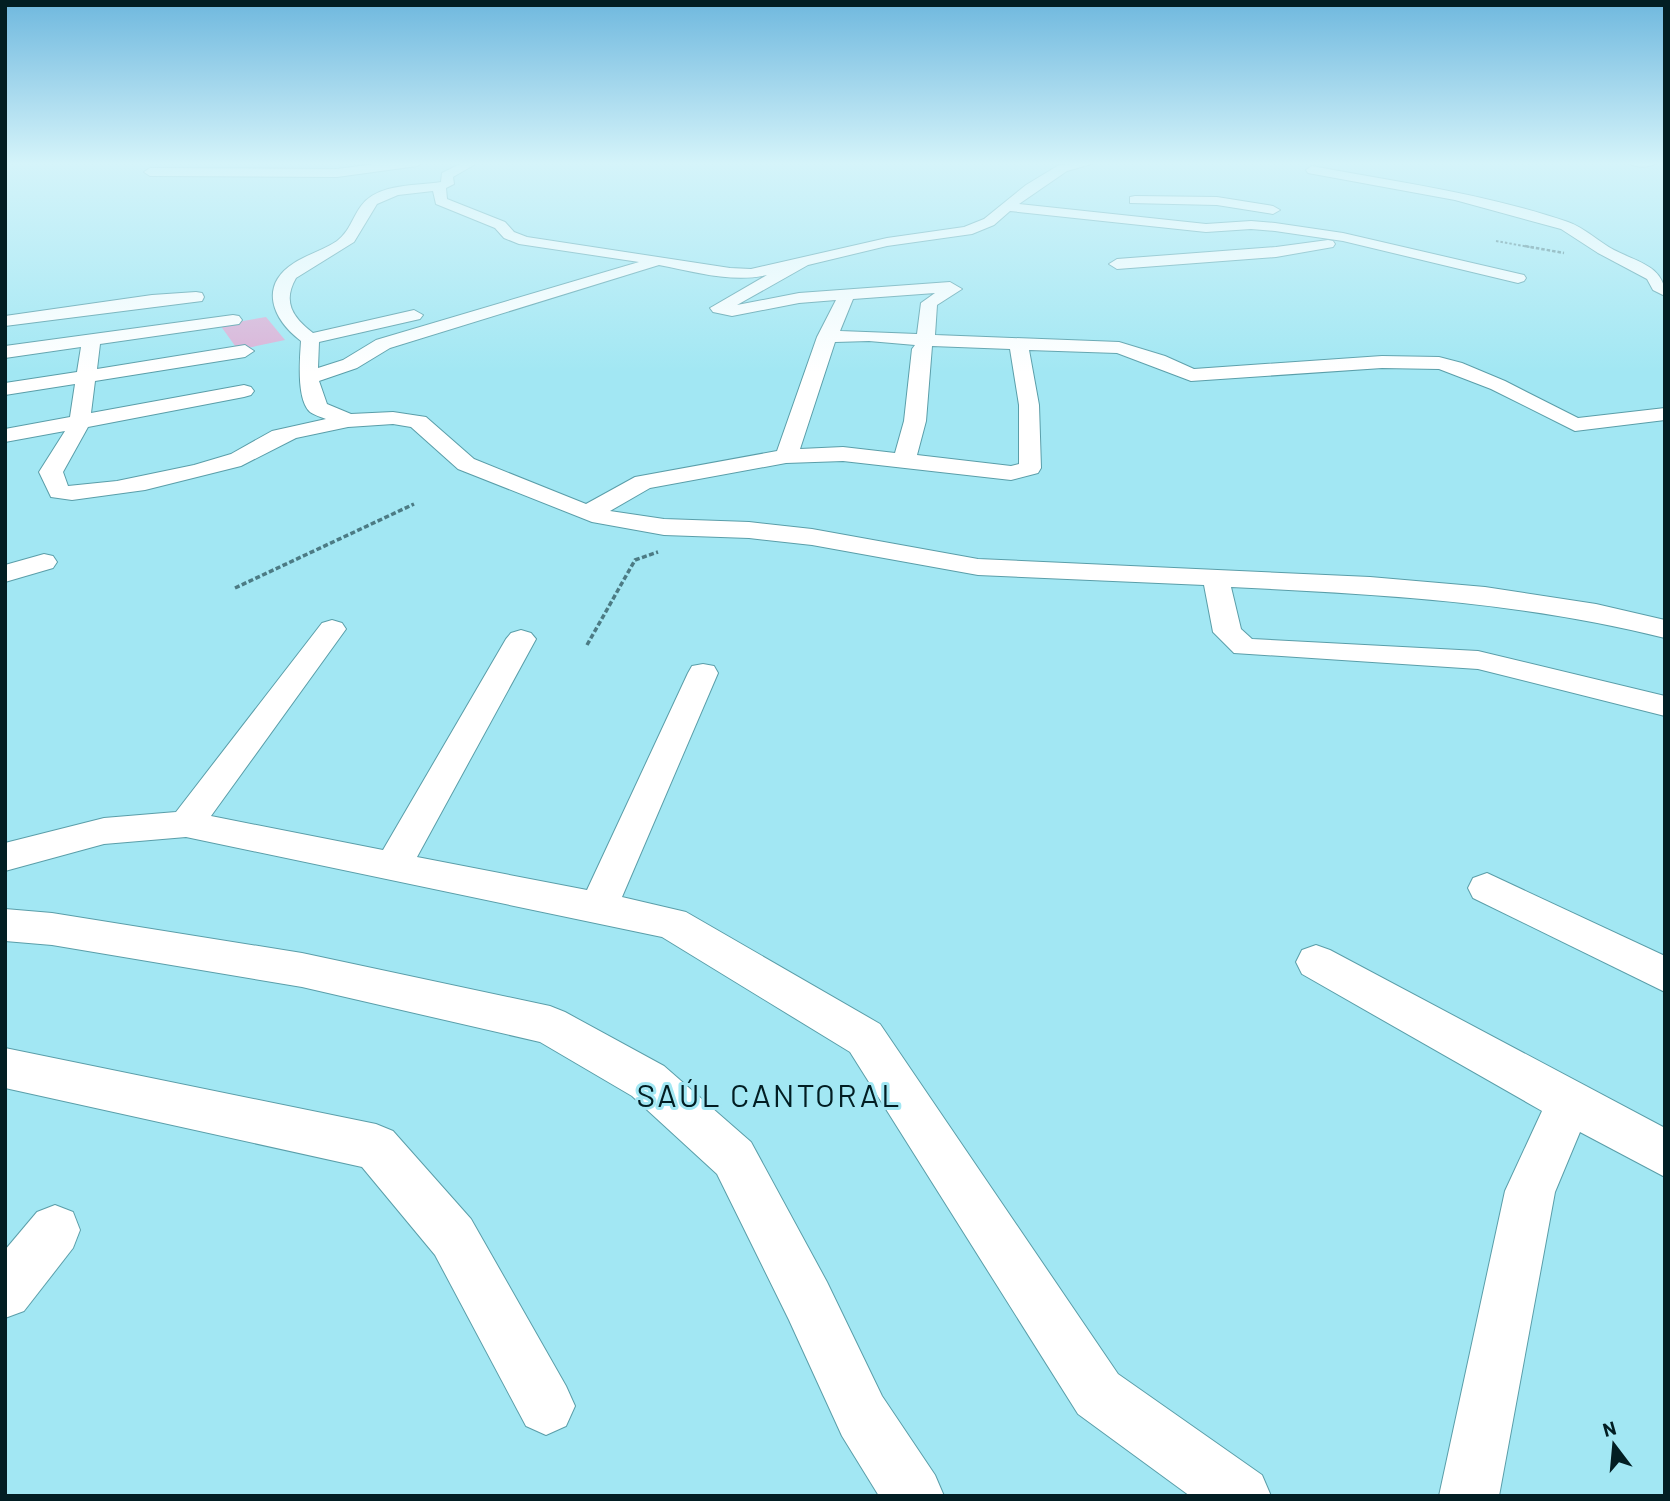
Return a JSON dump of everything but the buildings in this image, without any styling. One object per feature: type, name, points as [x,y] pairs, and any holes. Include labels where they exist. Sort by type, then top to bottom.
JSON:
[{"type":"street","points":[[354,232],[350,238],[287,273],[281,285],[280,308],[291,326],[310,339],[429,311]]},
{"type":"street","points":[[506,232],[517,238],[741,275],[914,237],[958,232]]},
{"type":"street","points":[[1305,232],[1343,237],[1518,278]]},
{"type":"street","points":[[1334,232],[1343,237]]},
{"type":"street","points":[[1577,232],[1622,261],[1653,276],[1659,287],[1665,291]]},
{"type":"street","points":[[1117,264],[1276,253],[1329,244],[1343,237]]},
{"type":"street","points":[[581,266],[621,254]]},
{"type":"street","points":[[808,259],[749,294],[719,308],[732,312],[799,298],[950,286],[954,289],[929,303],[925,329],[927,340],[921,349],[915,421],[904,460]]},
{"type":"street","points":[[308,378],[350,363],[383,344],[407,336],[657,262]]},
{"type":"street","points":[[447,306],[488,294]]},
{"type":"street","points":[[786,456],[820,365],[826,337],[847,294]]},
{"type":"street","points":[[5,321],[152,300],[196,297]]},
{"type":"street","points":[[5,352],[233,320]]},
{"type":"street","points":[[826,337],[869,336],[1119,348],[1158,360],[1191,375],[1382,362],[1439,363],[1498,385],[1569,424],[1580,425],[1665,414]]},
{"type":"street","points":[[91,339],[80,421],[51,472],[56,486],[65,493],[99,490],[195,471],[235,461],[253,448],[281,436],[348,421],[393,418],[418,422],[466,464],[588,513],[664,527],[749,530],[812,537],[978,567],[1370,585],[1485,595],[1596,612],[1665,629]]},
{"type":"street","points":[[310,339],[308,378],[318,408],[348,421]]},
{"type":"street","points":[[588,513],[643,482],[786,456],[843,454],[1011,473],[1030,468],[1030,405],[1019,345]]},
{"type":"street","points":[[5,389],[85,374],[245,351]]},
{"type":"street","points":[[5,436],[244,391]]},
{"type":"street","points":[[1641,418],[1665,426]]},
{"type":"street","points":[[5,574],[44,562]]},
{"type":"street","points":[[1216,578],[1227,632],[1244,647],[1478,660],[1665,706]]},
{"type":"street","points":[[186,824],[332,629]]},
{"type":"street","points":[[393,866],[521,639]]},
{"type":"street","points":[[598,908],[703,673]]},
{"type":"street","points":[[5,857],[104,831],[186,824],[672,923],[865,1038],[1098,1394],[1241,1496]]},
{"type":"street","points":[[1488,888],[1665,975]]},
{"type":"street","points":[[5,925],[52,929],[303,970],[550,1025],[648,1081],[734,1158],[808,1301],[862,1416],[907,1493]]},
{"type":"street","points":[[1316,962],[1665,1154]]},
{"type":"street","points":[[5,1068],[376,1147],[453,1237],[545,1406]]},
{"type":"street","points":[[1469,1496],[1530,1191],[1570,1102]]},
{"type":"street","points":[[5,1292],[55,1230]]},
{"type":"path","points":[[1496,241],[1622,261]]},
{"type":"path","points":[[235,588],[414,504]]},
{"type":"path","points":[[587,645],[635,560],[668,546],[664,527]]},
{"type":"shaded area","points":[[266,317],[285,340],[238,350],[220,325]]},
{"type":"district","name":"SAÚL CANTORAL","points":[[769,1094]]}]
